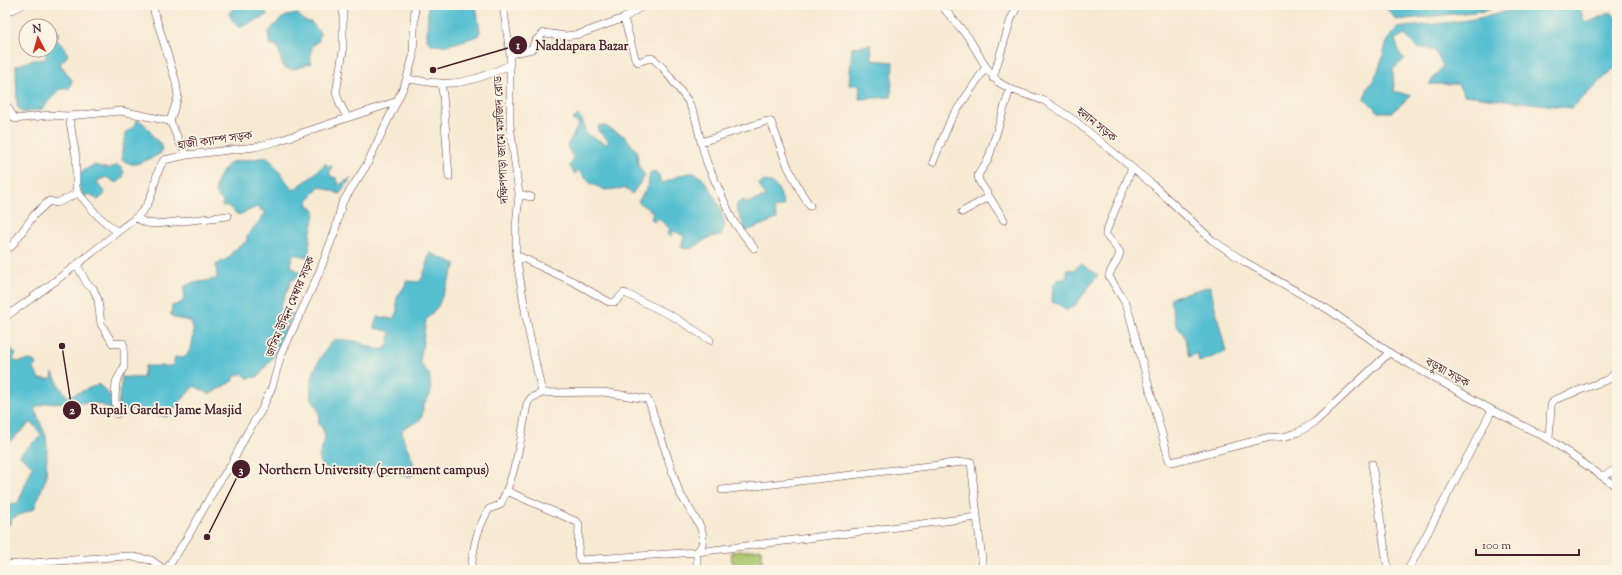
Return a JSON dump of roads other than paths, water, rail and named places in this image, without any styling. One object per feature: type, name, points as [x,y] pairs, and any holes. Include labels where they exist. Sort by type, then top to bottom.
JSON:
[{"type":"street","points":[[8,5],[12,10],[22,5]]},
{"type":"street","points":[[152,5],[176,82],[178,97],[170,121],[187,155]]},
{"type":"street","points":[[343,5],[343,51],[336,93],[347,117]]},
{"type":"street","name":"জসিম উদ্দিন মেম্বার সড়ক","points":[[165,570],[187,538],[261,411],[272,387],[281,355],[319,273],[335,231],[342,203],[366,166],[407,79],[413,57],[415,5]]},
{"type":"street","name":"দক্ষিণপাড়া জামে মসজিদ রোড","points":[[503,5],[510,54],[510,125],[519,194],[516,227],[516,255],[528,328],[542,393]]},
{"type":"street","points":[[510,54],[532,49],[535,41],[544,33],[566,36],[580,34],[624,18],[644,5]]},
{"type":"street","name":"হলান সড়ক","points":[[941,5],[968,37],[993,78],[1010,89],[1052,104],[1153,185],[1212,240],[1245,262]]},
{"type":"street","points":[[993,78],[1011,20],[1018,5]]},
{"type":"street","points":[[624,18],[635,58],[638,62],[650,58],[654,59],[688,101],[696,116],[707,163],[733,221],[754,248]]},
{"type":"street","points":[[407,79],[454,83],[490,74],[509,65]]},
{"type":"street","points":[[933,162],[951,119],[986,67]]},
{"type":"street","points":[[441,83],[449,178]]},
{"type":"street","points":[[1004,220],[979,180],[978,175],[988,160],[1010,89]]},
{"type":"street","name":"হাজী ক্যাম্প সড়ক","points":[[5,317],[78,265],[136,218],[151,198],[159,169],[164,160],[187,155],[213,153],[266,144],[395,102]]},
{"type":"street","points":[[5,103],[15,119],[49,115],[69,116],[121,110],[170,121]]},
{"type":"street","points":[[69,116],[76,157],[76,187],[78,193],[97,214],[117,232]]},
{"type":"street","points":[[701,142],[767,121],[771,122],[788,167],[810,206]]},
{"type":"street","points":[[1132,168],[1106,232],[1106,235],[1120,252],[1120,256],[1110,271],[1109,276],[1127,306],[1169,460],[1172,462],[1270,437],[1280,438],[1302,432],[1315,422],[1389,353]]},
{"type":"street","points":[[11,247],[34,215],[48,201],[57,203],[78,193]]},
{"type":"street","points":[[519,194],[531,197]]},
{"type":"street","points":[[962,212],[989,197]]},
{"type":"street","points":[[136,218],[146,223],[157,224],[228,216]]},
{"type":"street","points":[[516,255],[574,282],[609,302],[615,302],[624,293],[627,294],[674,317],[710,340]]},
{"type":"street","name":"বড়ুয়া সড়ক","points":[[1245,262],[1329,310],[1389,353],[1492,410],[1550,439],[1617,487]]},
{"type":"street","points":[[78,265],[87,284],[92,288],[98,300],[101,324],[113,344],[123,343],[124,346],[124,367],[116,382],[115,399],[117,414]]},
{"type":"street","points":[[1550,439],[1551,405],[1554,400],[1609,379],[1617,372]]},
{"type":"street","points":[[471,570],[475,540],[482,522],[489,509],[500,505],[507,491],[519,452],[527,404],[531,398],[542,393],[603,392],[647,399],[650,404],[665,452],[680,492],[700,526],[703,535],[702,545],[697,552],[697,570]]},
{"type":"street","points":[[1408,570],[1492,410]]},
{"type":"street","points":[[722,490],[971,462],[983,570]]},
{"type":"street","points":[[1372,464],[1388,570]]},
{"type":"street","points":[[1603,476],[1617,469]]},
{"type":"street","points":[[507,491],[577,522],[579,524],[578,555],[580,560],[697,552],[977,517]]},
{"type":"street","points":[[5,565],[126,556],[151,560],[165,570]]},
{"type":"water","points":[[242,5],[262,5],[267,15],[239,28],[233,22],[229,13],[235,7]]},
{"type":"water","points":[[428,5],[476,5],[480,32],[478,36],[451,44],[436,45],[431,43],[427,39]]},
{"type":"water","points":[[1382,5],[1498,5],[1483,11],[1396,20]]},
{"type":"water","points":[[1519,5],[1579,5],[1584,21],[1589,22],[1611,12],[1617,19],[1617,66],[1572,108],[1464,95],[1458,84],[1429,84],[1443,66],[1435,51],[1417,48],[1405,35],[1395,39],[1400,54],[1405,59],[1393,69],[1394,91],[1411,96],[1392,112],[1378,112],[1365,99],[1368,89],[1378,71],[1386,44],[1392,33],[1397,28],[1494,15]]},
{"type":"water","points":[[298,14],[306,22],[311,22],[320,33],[319,40],[311,50],[311,63],[290,69],[283,67],[277,45],[271,46],[268,33],[284,17]]},
{"type":"water","points":[[58,41],[68,55],[60,64],[72,80],[69,89],[60,89],[42,109],[22,113],[17,106],[16,66],[33,60],[58,58]]},
{"type":"water","points":[[871,45],[872,60],[893,62],[891,97],[859,99],[860,85],[849,85],[852,47]]},
{"type":"water","points":[[578,115],[583,121],[586,134],[606,144],[609,141],[598,131],[599,125],[605,126],[624,136],[637,151],[638,165],[645,176],[632,194],[625,188],[605,190],[590,183],[578,170],[575,174],[569,166],[574,160],[567,146],[579,123],[572,120]]},
{"type":"water","points":[[136,120],[144,124],[154,138],[162,144],[161,153],[150,159],[136,164],[131,164],[122,160],[122,152],[126,132],[134,127]]},
{"type":"water","points":[[268,157],[293,190],[310,178],[326,163],[327,166],[332,166],[330,176],[337,178],[339,185],[351,178],[340,194],[319,186],[308,201],[308,206],[315,210],[310,237],[309,254],[308,257],[293,254],[290,265],[303,275],[292,280],[280,307],[293,314],[276,352],[258,377],[247,378],[243,373],[234,377],[234,380],[210,394],[194,386],[167,417],[118,407],[122,377],[143,378],[145,366],[173,366],[175,357],[184,358],[190,351],[193,341],[193,326],[191,321],[174,318],[171,315],[172,306],[179,304],[184,299],[184,287],[192,283],[217,279],[216,265],[230,257],[233,251],[247,241],[247,236],[266,213],[257,207],[238,215],[228,206],[222,206],[223,201],[216,195],[217,181],[221,173],[231,162]]},
{"type":"water","points":[[94,165],[109,169],[117,165],[122,169],[124,174],[123,177],[116,183],[106,177],[97,181],[100,187],[105,191],[104,195],[98,200],[90,194],[84,198],[78,183],[79,173]]},
{"type":"water","points":[[655,171],[659,175],[661,184],[689,173],[698,175],[703,180],[713,194],[723,217],[724,226],[720,237],[714,236],[692,248],[687,249],[681,247],[684,236],[674,231],[671,236],[667,235],[670,229],[658,218],[654,222],[651,218],[653,212],[638,202],[648,186],[650,173]]},
{"type":"water","points":[[765,181],[770,182],[779,190],[784,206],[774,209],[777,219],[746,231],[736,208],[738,203],[744,200],[746,203],[765,197],[759,184]]},
{"type":"water","points":[[430,253],[456,264],[438,306],[426,320],[420,363],[429,374],[431,390],[430,395],[423,406],[422,416],[418,422],[407,426],[402,430],[404,441],[412,458],[414,469],[413,475],[407,477],[398,473],[331,471],[324,467],[319,458],[325,438],[323,429],[319,424],[319,412],[313,402],[312,397],[311,388],[316,366],[324,352],[334,340],[356,341],[372,348],[386,348],[389,343],[390,333],[388,331],[375,328],[374,326],[377,317],[393,319],[397,313],[397,298],[406,281],[419,282],[425,272]]},
{"type":"water","points":[[1081,264],[1098,275],[1073,308],[1067,308],[1067,311],[1061,306],[1052,302],[1053,284],[1056,283],[1057,280],[1064,279],[1067,276],[1067,270],[1074,270]]},
{"type":"water","points":[[1210,286],[1226,352],[1199,362],[1197,353],[1189,357],[1184,335],[1176,325],[1170,298]]},
{"type":"water","points":[[5,342],[16,354],[13,358],[16,362],[31,360],[37,363],[34,369],[39,379],[52,379],[53,373],[59,385],[68,397],[99,384],[111,397],[114,411],[100,404],[71,402],[46,403],[34,408],[46,436],[46,478],[34,509],[12,518],[9,525],[5,527],[5,504],[18,503],[33,466],[19,455],[42,435],[31,422],[5,446]]},
{"type":"place","name":"Naddapara Bazar","points":[[433,70]]},
{"type":"place","name":"Rupali Garden Jame Masjid","points":[[62,346]]},
{"type":"place","name":"Northern University (pernament campus)","points":[[207,537]]}]
